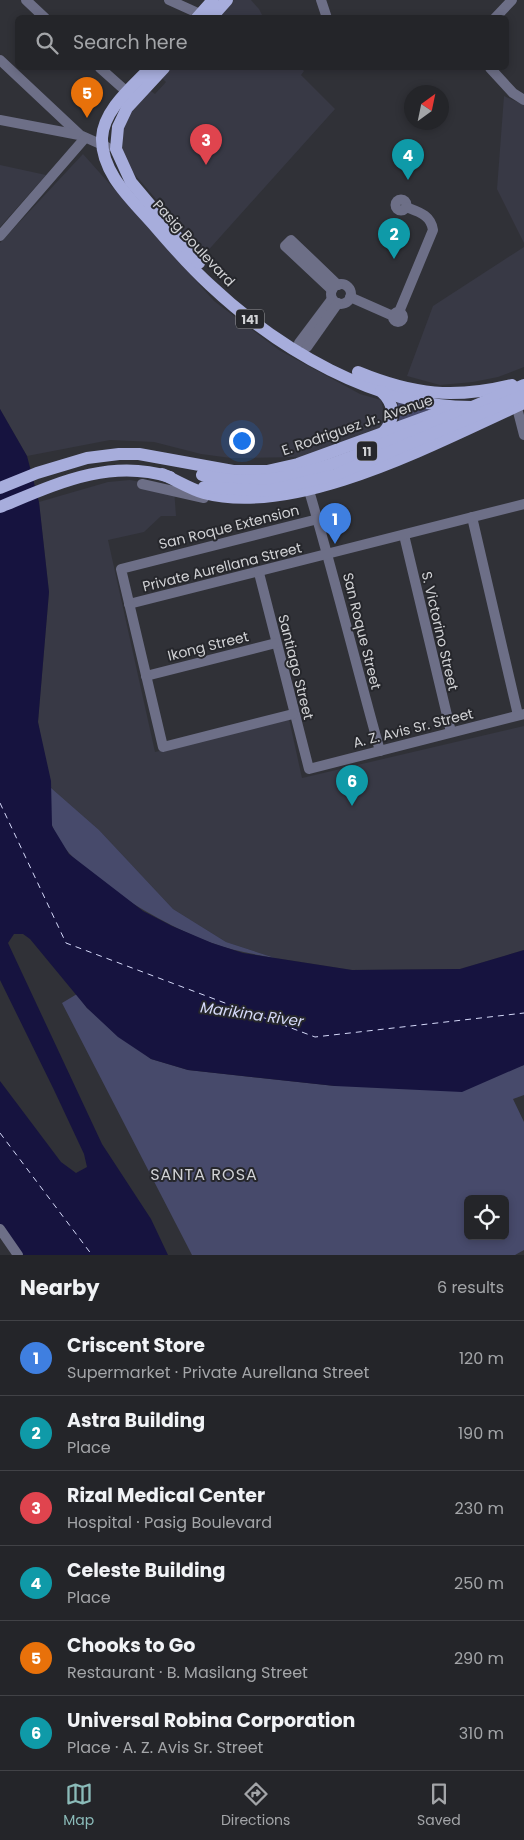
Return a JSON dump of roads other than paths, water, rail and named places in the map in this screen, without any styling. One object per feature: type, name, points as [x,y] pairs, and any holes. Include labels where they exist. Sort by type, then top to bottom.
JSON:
[{"type":"main road","points":[[204,15],[213,0]]},
{"type":"main road","points":[[204,15],[227,0]]},
{"type":"main road","points":[[102,146],[102,135],[108,120],[127,92],[148,70]]},
{"type":"main road","points":[[116,149],[118,127],[127,108],[162,70]]},
{"type":"main road","name":"Pasig Boulevard","points":[[102,146],[111,172],[122,188],[177,252],[222,296],[264,329],[294,348],[341,374],[407,399],[454,407],[520,405]]},
{"type":"main road","name":"Pasig Boulevard","points":[[116,149],[131,182],[198,262],[238,300],[303,345],[371,377],[420,391],[464,394],[518,385]]},
{"type":"main road","name":"E. Rodriguez Jr. Avenue","points":[[165,459],[233,471],[267,471],[298,464],[518,385],[524,380]]},
{"type":"main road","name":"11","points":[[0,488],[37,473],[87,458],[139,454],[165,459],[202,475],[232,481],[267,481],[331,466],[518,385]]},
{"type":"main road","points":[[377,436],[391,423],[393,411],[389,400],[381,390]]},
{"type":"main road","name":"11","points":[[0,507],[45,488],[121,469],[162,474],[204,487],[231,490],[267,491],[303,484],[335,476],[524,394]]},
{"type":"main road","points":[[162,474],[204,493],[266,497],[337,482],[404,457],[520,405]]},
{"type":"street","points":[[26,0],[42,15]]},
{"type":"street","points":[[169,0],[201,15]]},
{"type":"street","points":[[321,0],[326,15]]},
{"type":"street","points":[[498,15],[512,0]]},
{"type":"street","points":[[0,60],[82,136]]},
{"type":"street","points":[[102,70],[127,92]]},
{"type":"street","points":[[492,70],[513,93],[524,100]]},
{"type":"street","points":[[0,120],[82,136],[102,146],[116,149]]},
{"type":"street","points":[[0,236],[82,136]]},
{"type":"street","points":[[350,297],[396,314],[433,230],[432,222],[428,217],[406,207]]},
{"type":"street","points":[[335,294],[291,240],[286,246],[335,294],[345,302],[350,297]]},
{"type":"street","points":[[303,345],[335,294],[348,287],[350,297]]},
{"type":"street","points":[[518,385],[524,435]]},
{"type":"street","name":"San Roque Extension","points":[[142,484],[202,498],[267,502],[310,494],[396,464],[404,457]]},
{"type":"street","name":"San Roque Extension","points":[[129,604],[121,569],[318,519],[310,494]]},
{"type":"street","name":"Private Aurellana Street","points":[[129,604],[259,573],[524,504]]},
{"type":"street","points":[[472,517],[521,715]]},
{"type":"street","name":"San Roque Street","points":[[318,519],[329,554],[358,676],[380,750]]},
{"type":"street","name":"S. Victorino Street","points":[[404,535],[451,732]]},
{"type":"street","name":"Santiago Street","points":[[259,573],[293,714],[309,769]]},
{"type":"street","points":[[129,604],[163,747],[293,714]]},
{"type":"street","name":"Ikong Street","points":[[146,676],[276,643]]},
{"type":"street","name":"A. Z. Avis Sr. Street","points":[[309,769],[521,715]]},
{"type":"street","points":[[0,1229],[18,1255]]},
{"type":"water","name":"Marikina River","points":[[0,409],[27,456],[39,502],[49,592],[38,722],[51,781],[52,826],[69,854],[143,911],[212,943],[243,953],[352,970],[460,969],[524,950],[524,1065],[462,1092],[335,1086],[188,1070],[151,1059],[118,1037],[87,1008],[30,939],[23,934],[14,934],[8,943],[102,1144],[151,1219],[168,1255],[19,1255],[0,1226],[0,1081],[61,1162],[76,1173],[87,1167],[84,1154],[0,980]]},
{"type":"place","name":"Chooks to Go","points":[[87,118]]},
{"type":"place","name":"Rizal Medical Center","points":[[206,165]]},
{"type":"place","name":"Celeste Building","points":[[408,180]]},
{"type":"place","name":"Astra Building","points":[[394,259]]},
{"type":"place","name":"Criscent Store","points":[[335,544]]},
{"type":"place","name":"Universal Robina Corporation","points":[[352,806]]},
{"type":"district","name":"SANTA ROSA","points":[[204,1174]]}]
